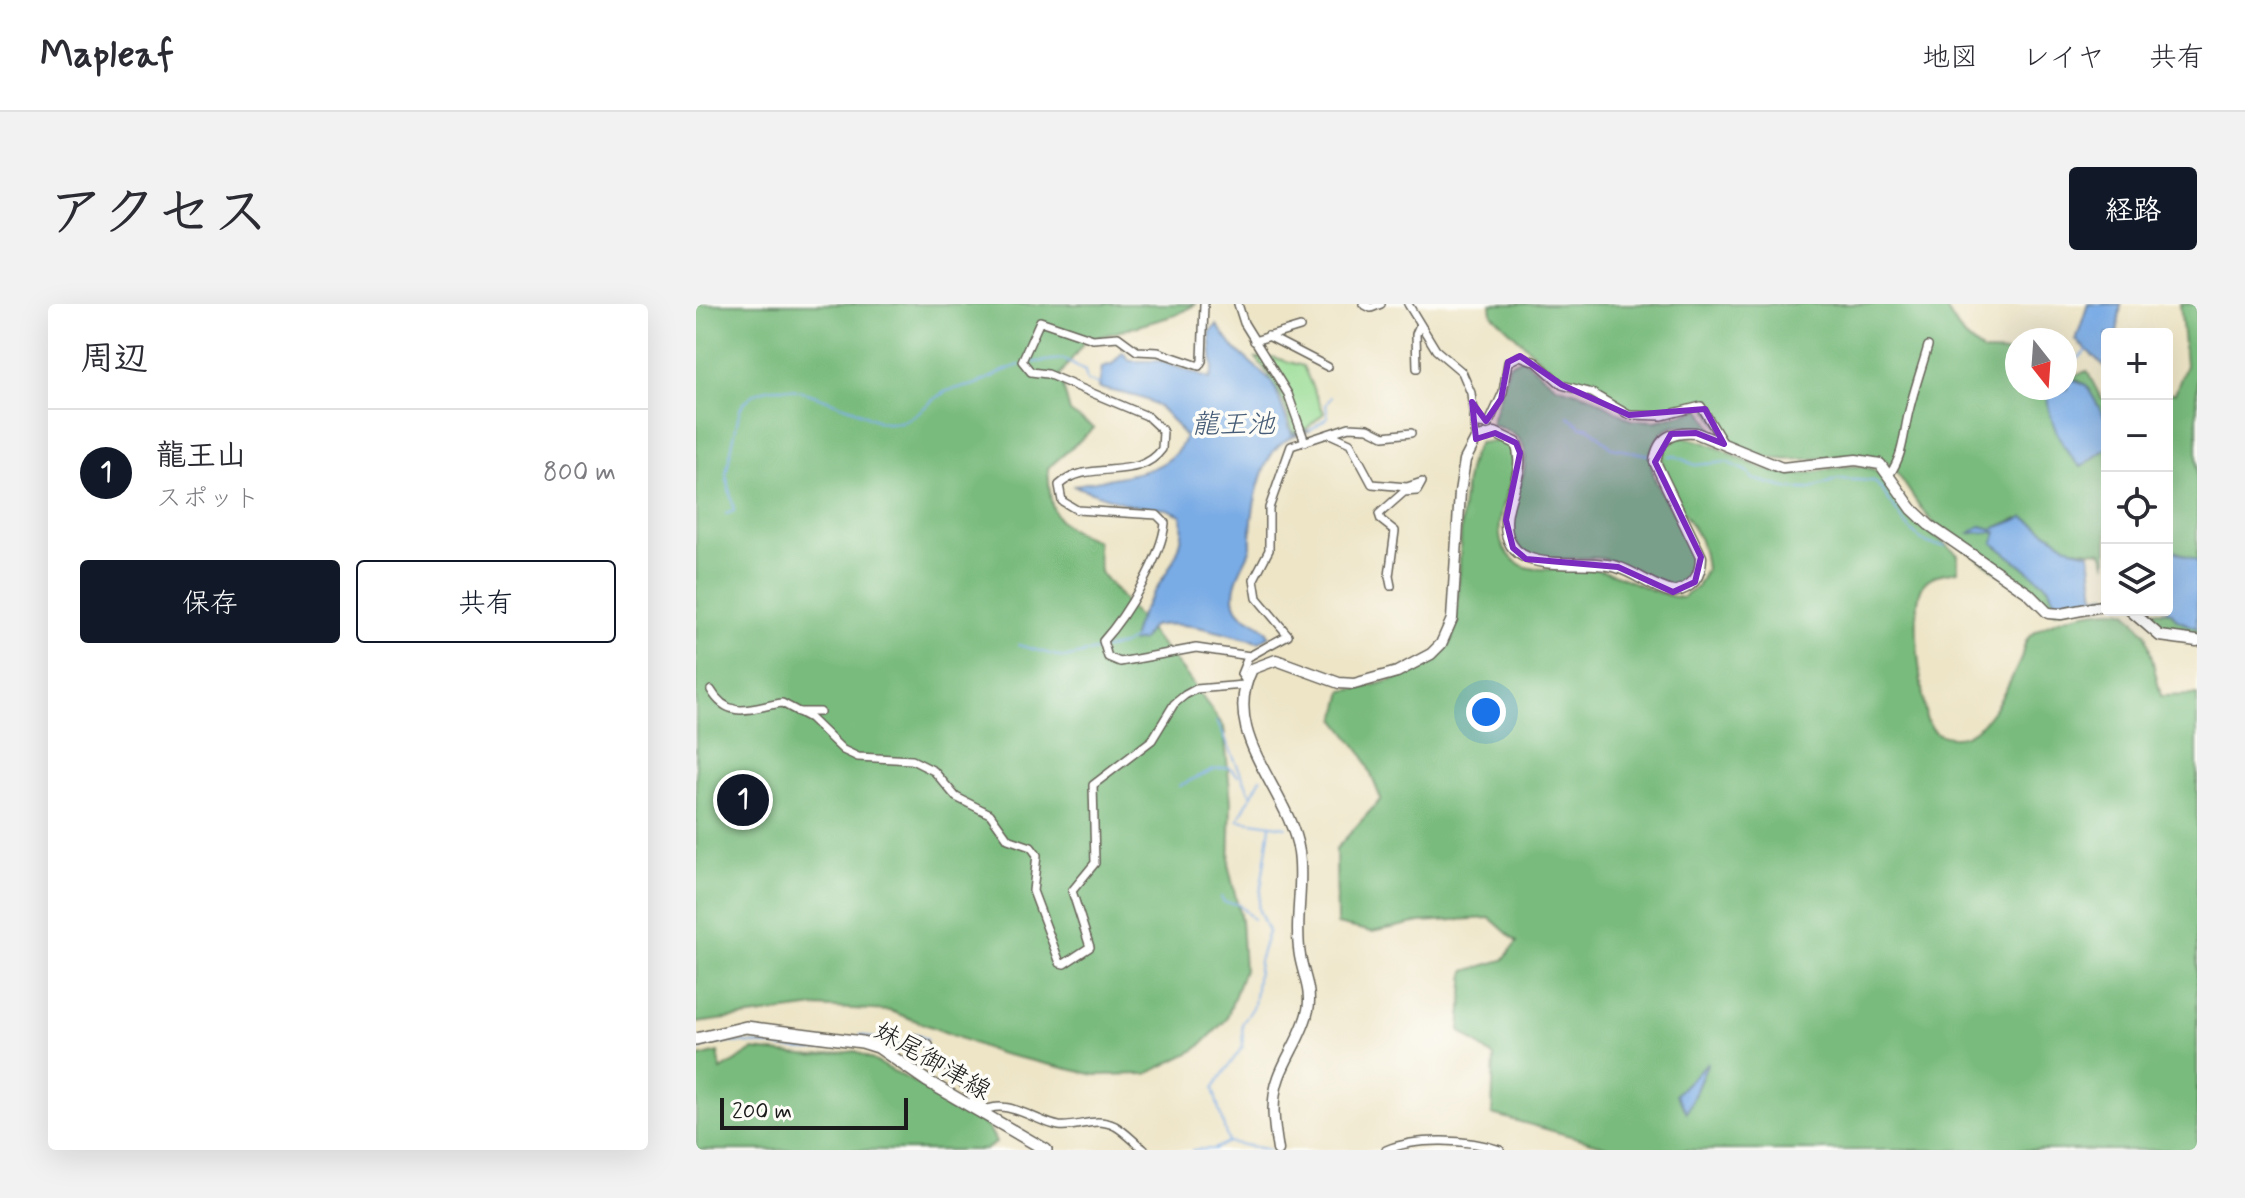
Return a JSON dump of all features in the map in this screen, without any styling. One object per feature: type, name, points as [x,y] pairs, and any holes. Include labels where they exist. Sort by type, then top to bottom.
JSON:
[{"type":"main road","name":"妹尾御津線","points":[[696,1039],[731,1028],[746,1027],[862,1042],[878,1047],[1046,1150]]},
{"type":"street","points":[[1204,304],[1202,361],[1199,366],[1158,352],[1137,351],[1118,337],[1093,339],[1040,321],[1022,361],[1031,372],[1047,374],[1147,416],[1163,431],[1162,449],[1149,463],[1078,473],[1059,485],[1062,501],[1077,510],[1157,515],[1165,523],[1143,580],[1117,625],[1103,641],[1108,657],[1120,662],[1196,648],[1250,656]]},
{"type":"street","points":[[1238,304],[1254,341],[1288,394],[1302,436]]},
{"type":"street","points":[[1363,304],[1371,308],[1381,304]]},
{"type":"street","points":[[1408,304],[1436,350],[1462,372],[1479,424],[1488,425],[1503,392],[1508,362],[1513,358],[1529,358],[1562,385],[1592,393],[1629,415],[1662,416],[1701,406],[1724,444]]},
{"type":"street","points":[[1417,368],[1416,334],[1420,325]]},
{"type":"street","points":[[1254,341],[1300,327]]},
{"type":"street","points":[[1268,336],[1328,367]]},
{"type":"street","points":[[1890,474],[1902,450],[1908,412],[1928,346]]},
{"type":"street","points":[[1278,1150],[1274,1098],[1278,1078],[1309,1008],[1297,928],[1299,855],[1286,813],[1252,747],[1243,703],[1245,683],[1252,669],[1276,660],[1339,683],[1365,683],[1417,662],[1441,644],[1452,619],[1461,481],[1465,460],[1476,439],[1472,402]]},
{"type":"street","points":[[1245,683],[1241,674],[1250,656],[1288,635],[1257,598],[1254,579],[1269,550],[1269,508],[1291,446],[1302,436],[1330,434],[1359,426],[1384,436],[1411,433]]},
{"type":"street","points":[[1476,439],[1495,433],[1516,443],[1521,462],[1506,520],[1513,548],[1526,559],[1618,567],[1673,592],[1695,582],[1701,570],[1701,557],[1659,475],[1657,450],[1671,434],[1683,432],[1724,444],[1782,468],[1856,460],[1880,464],[1912,509],[1929,525],[2028,593],[2048,613],[2061,614],[2101,606]]},
{"type":"street","points":[[1330,434],[1350,443],[1372,484],[1407,487],[1422,482],[1417,491],[1404,492],[1379,514],[1381,520],[1395,531],[1389,576],[1391,586]]},
{"type":"street","points":[[2137,616],[2160,636],[2197,641]]},
{"type":"street","points":[[711,690],[714,697],[738,710],[759,710],[782,703],[810,718],[843,750],[858,757],[912,760],[934,771],[956,797],[990,814],[1008,839],[1031,847],[1037,855],[1033,891],[1060,963],[1064,964],[1090,947],[1072,891],[1095,863],[1093,785],[1152,740],[1174,704],[1185,695],[1196,689],[1245,683]]},
{"type":"street","points":[[798,712],[820,712]]},
{"type":"street","points":[[909,1044],[913,1037],[923,1040],[958,1076],[985,1111],[1006,1109],[1062,1126],[1099,1121],[1115,1126],[1145,1150]]},
{"type":"street","points":[[1386,1150],[1404,1144],[1431,1143],[1475,1144],[1500,1150]]},
{"type":"highlighted area","points":[[1520,356],[1562,385],[1629,415],[1705,409],[1724,444],[1696,433],[1671,434],[1655,462],[1701,557],[1695,582],[1673,592],[1618,567],[1526,559],[1513,548],[1506,520],[1520,453],[1516,443],[1495,433],[1476,439],[1472,402],[1486,421],[1501,399],[1508,362]]},
{"type":"green space","points":[[696,304],[1196,304],[1176,315],[1085,341],[1060,375],[1070,412],[1094,428],[1048,468],[1050,497],[1056,516],[1070,529],[1097,541],[1100,572],[1185,673],[1224,727],[1231,802],[1229,868],[1241,920],[1244,970],[1226,1020],[1197,1049],[1147,1074],[1095,1075],[998,1053],[891,1011],[815,1007],[696,1023]]},
{"type":"green space","points":[[1491,304],[1943,304],[1962,334],[1983,352],[2005,353],[2005,400],[2050,400],[2081,467],[2101,452],[2101,552],[2072,549],[2029,520],[2018,518],[1993,529],[1982,526],[1972,534],[1979,530],[1997,532],[1993,543],[2048,586],[2054,600],[2083,599],[2092,603],[2055,612],[1936,525],[1893,467],[1875,456],[1794,460],[1771,458],[1749,451],[1728,438],[1704,403],[1693,402],[1673,411],[1637,413],[1594,388],[1563,381],[1492,314]]},
{"type":"green space","points":[[2180,304],[2197,304],[2197,561],[2173,551],[2173,393],[2186,365]]},
{"type":"green space","points":[[1272,357],[1303,366],[1324,413],[1306,429],[1293,432],[1279,392],[1256,358]]},
{"type":"green space","points":[[1522,358],[1556,386],[1590,396],[1631,420],[1656,421],[1701,409],[1716,435],[1686,426],[1671,427],[1658,437],[1652,451],[1651,465],[1662,495],[1689,538],[1696,560],[1695,576],[1676,589],[1608,560],[1546,559],[1528,554],[1520,548],[1512,533],[1512,515],[1525,462],[1524,446],[1513,434],[1491,425],[1509,365]]},
{"type":"green space","points":[[2087,371],[2101,398],[2101,411],[2086,385],[2077,380],[2077,375]]},
{"type":"green space","points":[[1682,437],[1696,440],[1759,467],[1786,474],[1851,466],[1872,469],[1883,476],[1913,517],[1958,555],[1958,571],[1934,576],[1923,585],[1917,612],[1926,718],[1940,735],[1965,735],[1985,720],[2009,683],[2026,640],[2036,631],[2060,620],[2090,612],[2101,610],[2101,616],[2130,616],[2146,634],[2161,696],[2197,695],[2197,1150],[1620,1150],[1492,1114],[1494,1057],[1460,1031],[1465,971],[1503,960],[1517,942],[1490,918],[1420,922],[1372,932],[1337,924],[1336,849],[1381,799],[1363,755],[1336,720],[1343,691],[1387,682],[1418,670],[1443,652],[1451,641],[1457,614],[1464,495],[1470,462],[1479,443],[1501,441],[1514,449],[1513,473],[1500,529],[1502,545],[1514,560],[1534,569],[1594,569],[1659,593],[1682,598],[1697,587],[1706,570],[1699,538],[1667,483],[1662,456],[1668,445]]},
{"type":"green space","points":[[2173,615],[2177,620],[2197,628],[2197,634],[2162,627],[2148,616]]},
{"type":"green space","points":[[753,1050],[813,1056],[856,1051],[929,1090],[949,1109],[978,1118],[989,1129],[996,1143],[985,1150],[696,1150],[696,1058],[718,1052],[721,1070]]},
{"type":"water","points":[[2088,304],[2121,304],[2118,328],[2101,328],[2101,363],[2077,341]]},
{"type":"water","name":"龍王池","points":[[1217,325],[1233,347],[1273,382],[1292,434],[1311,430],[1293,436],[1278,446],[1265,467],[1254,507],[1250,549],[1235,586],[1237,609],[1262,626],[1269,636],[1259,642],[1206,629],[1166,625],[1152,626],[1142,640],[1132,642],[1144,609],[1179,548],[1181,515],[1167,509],[1129,505],[1074,486],[1153,468],[1177,451],[1185,437],[1165,413],[1149,401],[1099,388],[1102,367],[1112,364],[1123,352],[1130,361],[1161,361],[1210,379],[1213,369],[1210,332]]},
{"type":"water","points":[[2077,382],[2086,385],[2101,411],[2101,452],[2081,467],[2062,443],[2048,400],[2077,400]]},
{"type":"water","points":[[2024,517],[2072,549],[2090,553],[2095,597],[2101,596],[2101,601],[2092,603],[2078,598],[2056,601],[2048,586],[1993,543],[1997,532],[1970,533],[1980,526],[1993,529]]},
{"type":"water","points":[[2173,551],[2197,561],[2197,628],[2177,620],[2173,615]]},
{"type":"water","points":[[1708,1062],[1687,1112],[1676,1094]]},
{"type":"waterway","points":[[2077,360],[2089,348]]},
{"type":"waterway","points":[[1027,363],[1063,359],[1085,371],[1087,381],[1099,384]]},
{"type":"waterway","points":[[726,514],[734,511],[726,474],[740,409],[763,390],[793,390],[853,409],[878,421],[896,423],[912,417],[945,392],[976,384],[1020,365]]},
{"type":"waterway","points":[[1310,430],[1328,417],[1326,405],[1331,397]]},
{"type":"waterway","points":[[1568,416],[1582,427],[1589,427],[1612,448],[1650,455]]},
{"type":"waterway","points":[[1669,457],[1675,456],[1695,465],[1727,462],[1748,472],[1753,479],[1790,489],[1811,489],[1838,479],[1874,481],[1913,532],[1933,545],[1945,546]]},
{"type":"waterway","points":[[1018,645],[1064,658],[1122,645],[1134,638]]},
{"type":"waterway","points":[[1217,721],[1251,795]]},
{"type":"waterway","points":[[1179,786],[1214,769],[1229,767],[1238,775]]},
{"type":"waterway","points":[[1261,778],[1238,820],[1286,827]]},
{"type":"waterway","points":[[1228,1142],[1213,1088],[1243,1046],[1242,1024],[1254,1006],[1259,961],[1268,932],[1258,908],[1270,826]]},
{"type":"waterway","points":[[1221,897],[1224,902],[1238,904],[1253,919]]},
{"type":"waterway","points":[[916,1034],[927,1040]]},
{"type":"waterway","points":[[860,1035],[905,1046],[907,1043]]},
{"type":"waterway","points":[[696,1051],[713,1044],[730,1042],[807,1050],[842,1044]]},
{"type":"waterway","points":[[1034,1114],[1054,1122]]},
{"type":"waterway","points":[[1064,1123],[1102,1119]]},
{"type":"waterway","points":[[1192,1150],[1214,1149],[1228,1142],[1270,1150]]},
{"type":"place","name":"龍王山","points":[[743,800]]}]
